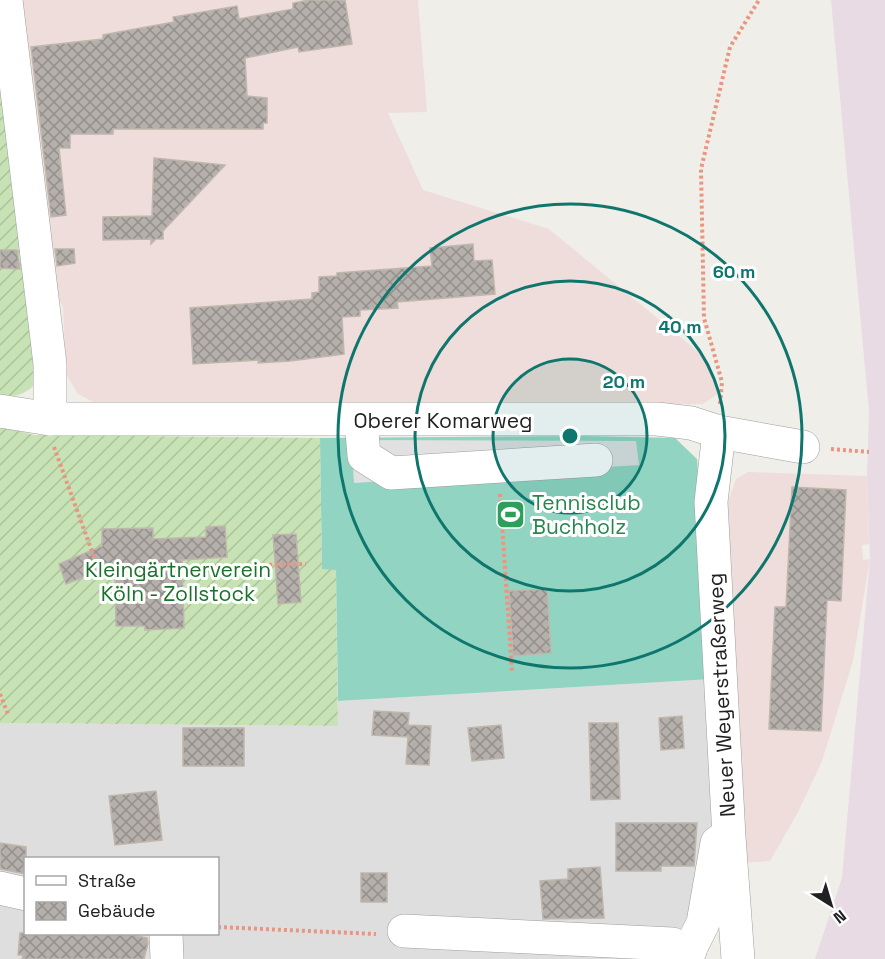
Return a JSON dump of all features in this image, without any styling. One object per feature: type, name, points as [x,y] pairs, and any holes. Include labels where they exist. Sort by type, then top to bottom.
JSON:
[{"type":"street","points":[[6,0],[50,364],[47,418]]},
{"type":"street","name":"Oberer Komarweg","points":[[0,411],[47,418],[657,419],[691,423],[719,432],[803,447]]},
{"type":"street","points":[[361,420],[364,456],[391,473],[596,460]]},
{"type":"street","name":"Neuer Weyerstraßerweg","points":[[719,432],[711,502],[738,959]]},
{"type":"street","points":[[404,931],[672,944],[688,955],[703,923],[717,843],[729,837]]},
{"type":"street","points":[[0,888],[24,894]]},
{"type":"street","points":[[166,935],[167,959]]},
{"type":"path","points":[[719,432],[722,382],[704,318],[701,169],[730,47],[759,0]]},
{"type":"path","points":[[47,418],[98,568],[306,564]]},
{"type":"path","points":[[803,447],[868,453]]},
{"type":"path","points":[[498,467],[512,672]]},
{"type":"path","points":[[0,694],[8,714]]},
{"type":"path","points":[[219,927],[391,935],[404,931]]},
{"type":"shaded area","points":[[18,0],[418,0],[427,112],[388,113],[423,190],[549,229],[702,355],[719,393],[703,404],[101,406],[78,394],[66,374],[63,307],[49,280]]},
{"type":"shaded area","points":[[831,0],[885,0],[885,959],[815,959],[842,878],[870,559],[867,476],[869,411]]},
{"type":"shaded area","points":[[351,440],[636,441],[639,465],[354,483]]},
{"type":"shaded area","points":[[748,472],[867,476],[869,544],[862,545],[863,560],[870,559],[853,661],[822,761],[798,812],[770,861],[743,863],[726,508],[736,479]]},
{"type":"shaded area","points":[[712,679],[722,819],[690,959],[0,959],[0,723],[338,726],[338,701]]},
{"type":"green space","points":[[0,89],[6,89],[36,383],[24,393],[10,396],[0,394]]},
{"type":"green space","name":"Kleingärtnerverein Köln - Zollstock","points":[[0,426],[34,435],[320,438],[322,569],[336,569],[338,726],[0,723]]},
{"type":"green space","name":"Tennisclub Buchholz","points":[[585,436],[675,438],[697,459],[712,679],[338,701],[336,570],[322,569],[320,438]]},
{"type":"building","points":[[309,0],[345,0],[352,44],[299,52],[298,47],[245,58],[247,96],[267,98],[267,123],[263,123],[263,129],[113,129],[113,134],[70,134],[70,148],[59,148],[66,215],[51,217],[31,47],[103,39],[103,35],[174,22],[173,17],[237,6],[239,19],[293,9],[293,3]]},
{"type":"building","points":[[154,158],[225,165],[163,231],[163,239],[156,239],[151,244],[151,239],[103,240],[103,217],[152,216]]},
{"type":"building","points":[[473,244],[474,261],[492,260],[495,294],[397,302],[398,308],[360,310],[360,316],[342,317],[344,354],[290,361],[258,363],[259,360],[193,364],[190,308],[312,299],[312,293],[319,292],[319,277],[337,276],[337,273],[432,266],[430,248]]},
{"type":"building","points":[[55,249],[74,249],[75,263],[57,266]]},
{"type":"building","points":[[0,250],[17,250],[20,269],[0,268]]},
{"type":"building","points":[[792,487],[846,490],[841,601],[827,600],[821,731],[769,729],[775,607],[786,607]]},
{"type":"building","points":[[225,526],[227,557],[182,560],[184,628],[145,630],[145,626],[116,626],[115,565],[66,584],[59,564],[102,546],[102,529],[153,528],[153,539],[206,537],[206,527]]},
{"type":"building","points":[[296,534],[301,602],[278,604],[273,535]]},
{"type":"building","points":[[547,589],[551,653],[513,656],[509,591]]},
{"type":"building","points":[[374,711],[409,713],[408,725],[431,726],[429,765],[406,764],[408,737],[372,735]]},
{"type":"building","points":[[682,716],[684,748],[661,750],[659,718]]},
{"type":"building","points":[[589,723],[618,723],[620,799],[591,800]]},
{"type":"building","points":[[501,725],[504,758],[472,761],[468,728]]},
{"type":"building","points":[[183,728],[244,728],[244,766],[183,766]]},
{"type":"building","points":[[156,791],[162,840],[115,845],[109,796]]},
{"type":"building","points":[[616,823],[697,823],[694,866],[661,866],[661,871],[616,871]]},
{"type":"building","points":[[0,843],[26,847],[24,874],[0,869]]},
{"type":"building","points":[[600,867],[604,918],[543,919],[540,881],[568,879],[568,869]]},
{"type":"building","points":[[361,873],[387,873],[387,902],[361,902]]},
{"type":"building","points":[[20,933],[24,935],[133,935],[147,938],[148,943],[144,959],[22,959],[23,955],[18,955]]},
{"type":"place","name":"Tennisclub Buchholz","points":[[511,514]]}]
